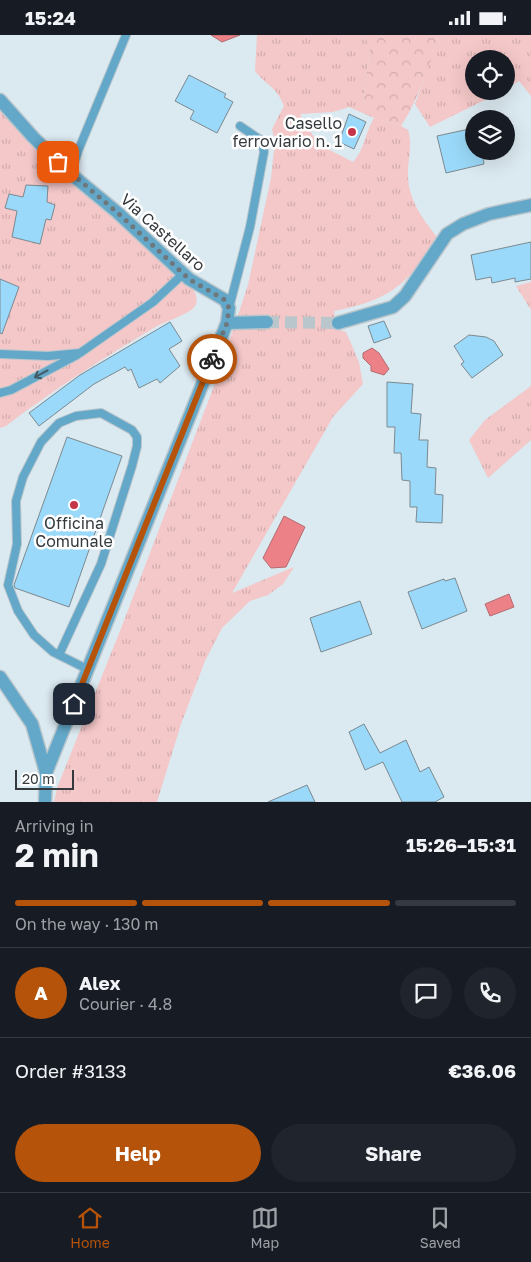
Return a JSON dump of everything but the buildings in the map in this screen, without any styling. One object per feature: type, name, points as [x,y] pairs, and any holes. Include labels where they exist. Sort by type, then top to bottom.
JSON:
[{"type":"street","name":"Via Castellaro","points":[[0,100],[33,137],[71,174],[118,213],[183,274],[225,300],[229,308]]},
{"type":"street","points":[[338,323],[393,307],[405,296],[447,234],[463,224],[489,214],[531,205]]},
{"type":"street","points":[[46,773],[227,323],[229,308]]},
{"type":"street","points":[[227,323],[266,322]]},
{"type":"street","points":[[0,677],[32,724],[46,773],[45,802]]},
{"type":"lane","points":[[71,174],[78,151],[126,35]]},
{"type":"lane","points":[[229,308],[250,227],[264,152],[262,141],[240,126]]},
{"type":"lane","points":[[0,393],[11,390],[80,353],[153,302],[183,274]]},
{"type":"lane","points":[[0,354],[48,356],[80,353]]},
{"type":"lane","points":[[60,655],[101,564],[137,446],[137,437],[132,430],[101,413],[76,416],[60,423],[42,442],[23,477],[16,501],[17,544],[8,585],[18,611],[34,635],[60,655],[87,669]]},
{"type":"green space","points":[[257,35],[364,35],[370,47],[363,100],[374,118],[408,130],[410,148],[408,177],[411,194],[422,216],[437,237],[417,267],[396,288],[370,302],[334,311],[336,329],[346,332],[359,362],[363,384],[333,417],[232,593],[294,567],[283,584],[268,595],[250,601],[222,628],[205,661],[181,724],[157,802],[54,802],[57,788],[120,631],[216,381],[248,285],[271,178],[275,141],[272,129],[284,106],[275,91],[255,71]],"holes":[[[349,107],[374,118],[360,153],[353,162],[318,144],[300,114],[333,112]]]},
{"type":"green space","points":[[364,35],[442,35],[419,92],[401,126],[374,118],[363,100],[370,47]]},
{"type":"green space","points":[[442,35],[531,35],[531,96],[519,81],[515,83],[515,50],[465,50],[465,100],[485,100],[430,127],[415,104]]},
{"type":"green space","points":[[0,97],[178,272],[192,287],[197,300],[190,311],[157,326],[118,349],[61,386],[6,426],[0,428]]},
{"type":"green space","points":[[531,282],[531,310],[516,286]]},
{"type":"green space","points":[[531,386],[531,440],[488,478],[469,440],[485,420]]},
{"type":"shaded area","points":[[211,35],[240,35],[222,42]]},
{"type":"shaded area","points":[[372,348],[379,353],[389,369],[384,375],[371,371],[371,366],[363,358],[363,353]]},
{"type":"shaded area","points":[[284,516],[305,527],[286,567],[271,568],[263,558]]},
{"type":"shaded area","points":[[509,594],[514,607],[490,616],[485,604]]},
{"type":"tunnel","points":[[267,322],[338,323]]},
{"type":"way so far","points":[[58,162],[118,213],[189,279],[225,300],[229,308],[227,323],[212,359]]},
{"type":"place","name":"Casello ferroviario n. 1","points":[[352,132]]},
{"type":"place","name":"Officina Comunale","points":[[74,505]]},
{"type":"route","points":[[74,704],[212,359]]}]
